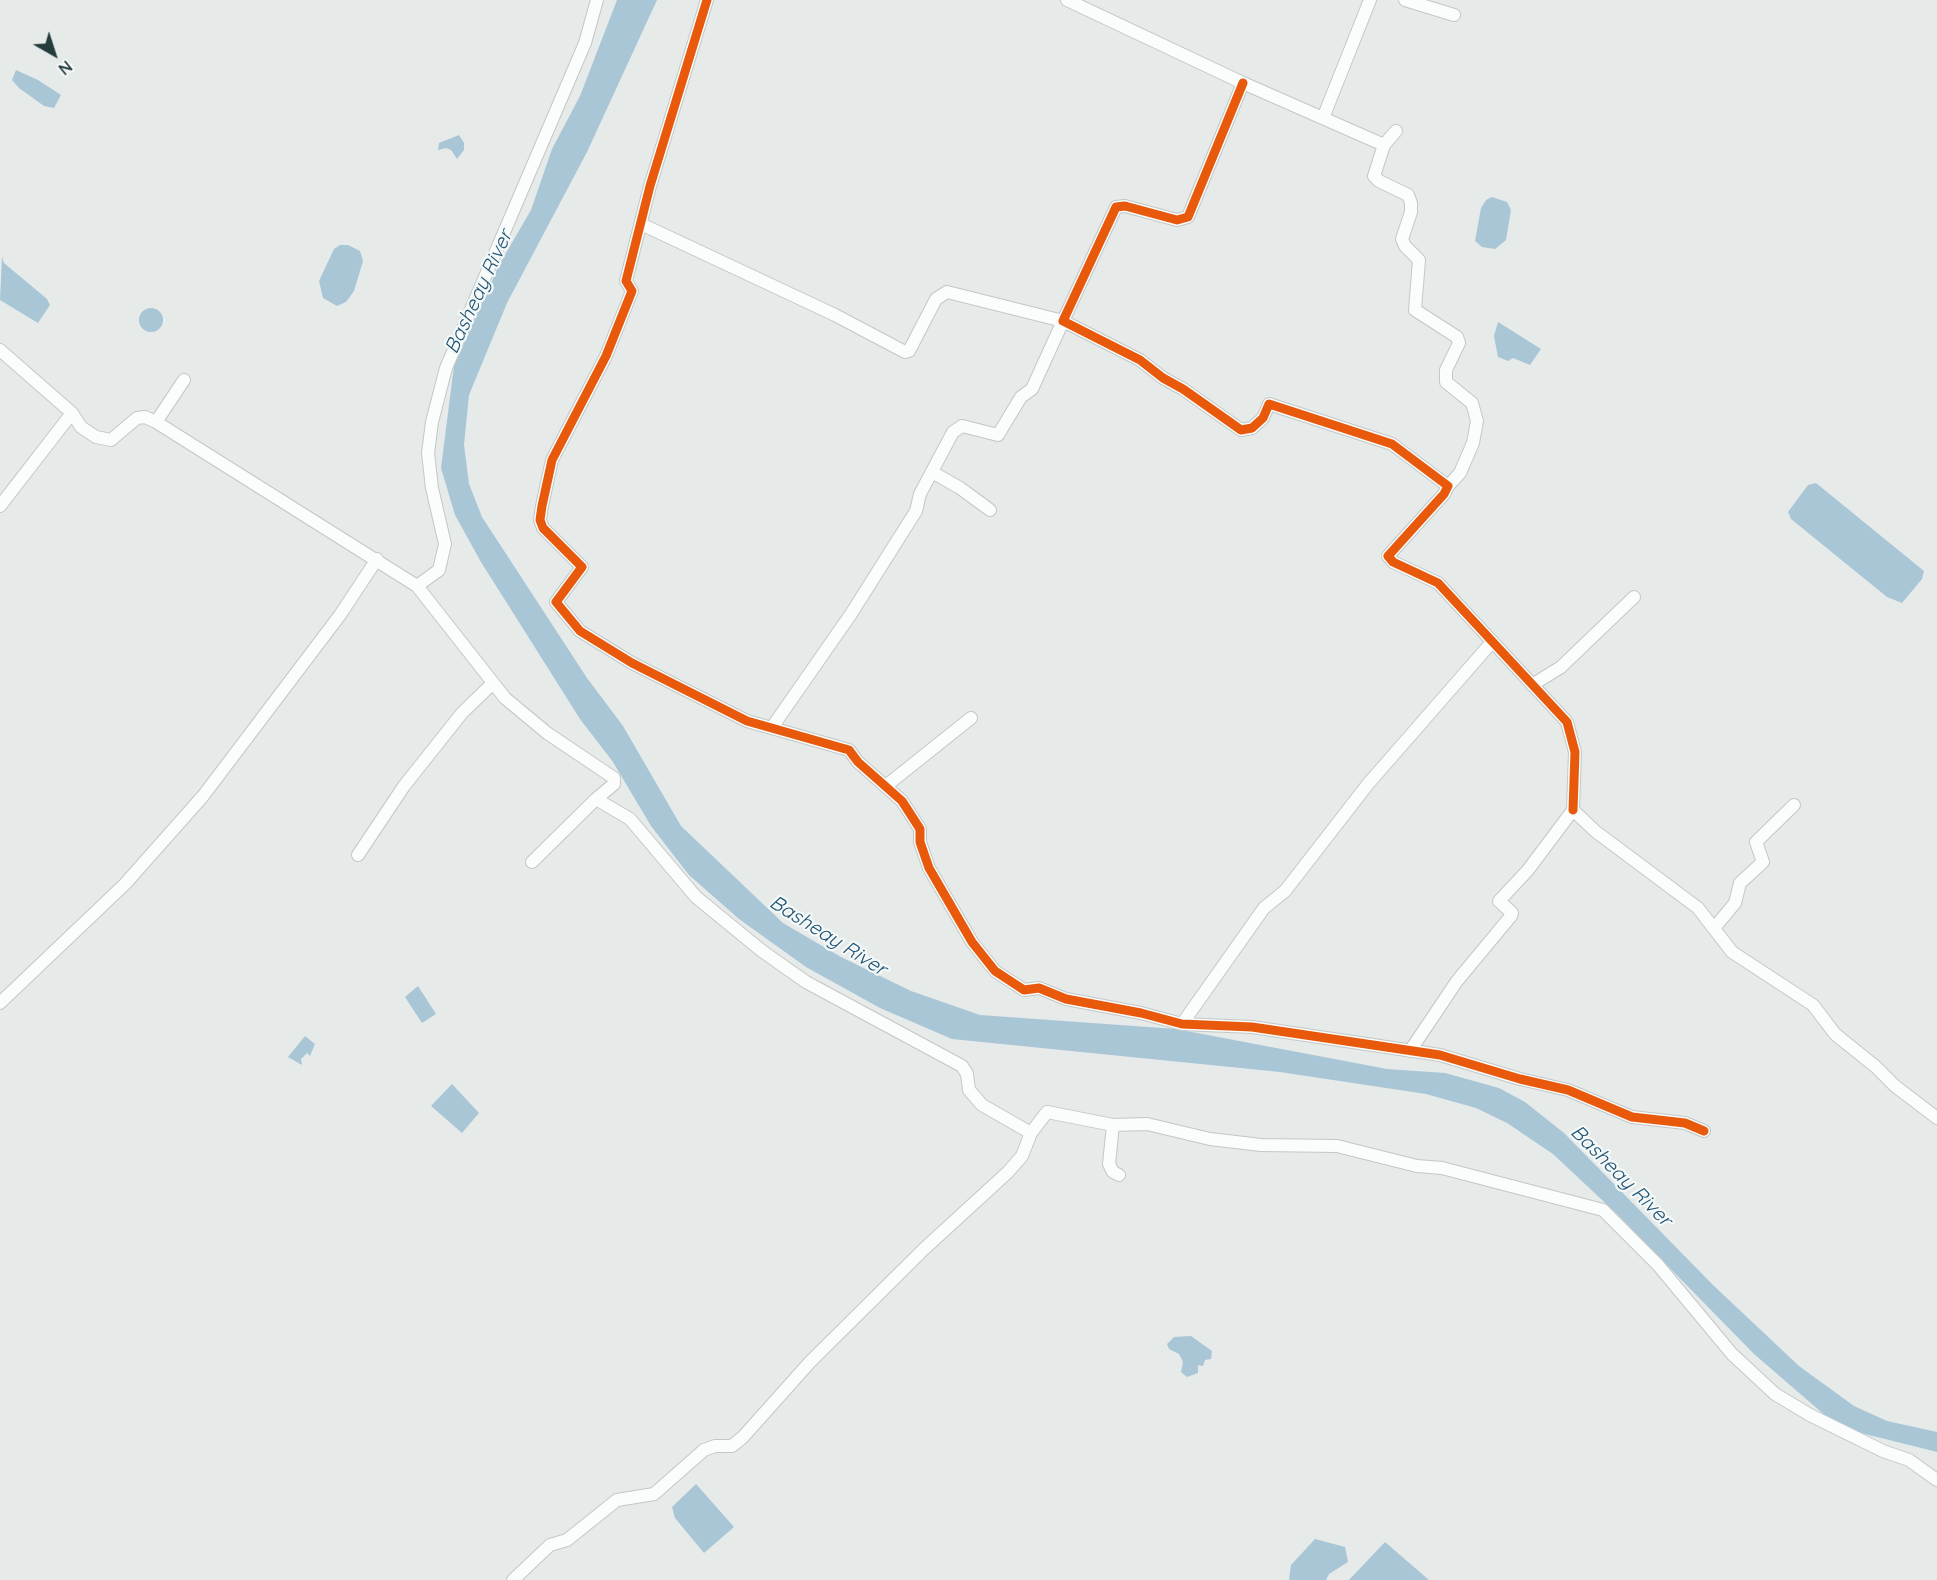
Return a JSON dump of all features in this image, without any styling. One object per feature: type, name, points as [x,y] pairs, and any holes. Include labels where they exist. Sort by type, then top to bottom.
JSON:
[{"type":"street","points":[[417,586],[439,570],[445,544],[432,488],[428,453],[443,378],[585,43],[597,0]]},
{"type":"street","points":[[707,0],[662,145],[626,281],[632,291],[606,356],[552,460],[540,520],[543,528],[582,567],[556,602],[580,631],[632,663],[747,721],[773,726],[795,736],[849,750],[858,762],[902,801],[920,829],[920,842],[930,868],[972,942],[995,971],[1024,990],[1039,988],[1066,999],[1141,1013],[1182,1024],[1252,1027],[1440,1055],[1520,1079],[1568,1090],[1632,1117],[1685,1123],[1704,1131]]},
{"type":"street","points":[[1067,0],[1243,83],[1384,145]]},
{"type":"street","points":[[1323,118],[1370,0]]},
{"type":"street","points":[[1405,0],[1454,15]]},
{"type":"street","points":[[773,726],[851,614],[911,519],[920,494],[958,428],[962,426],[998,435],[1021,397],[1032,389],[1116,207],[1125,206],[1177,220],[1188,217],[1243,83]]},
{"type":"street","points":[[1396,131],[1384,145],[1374,176],[1379,181],[1408,195],[1411,212],[1402,238],[1405,246],[1419,260],[1413,302],[1415,310],[1457,337],[1459,343],[1446,370],[1446,382],[1472,403],[1477,421],[1473,443],[1460,472],[1444,494],[1388,556],[1393,562],[1438,583],[1567,722],[1575,752],[1573,810],[1528,870],[1499,901],[1512,913],[1511,916],[1457,981],[1410,1051]]},
{"type":"street","points":[[641,224],[835,315],[905,352],[909,351],[936,299],[947,292],[1063,321],[1140,360],[1241,430],[1252,428],[1263,418],[1269,404],[1392,444],[1448,486]]},
{"type":"street","points":[[0,350],[72,413],[81,427],[103,440],[111,440],[137,418],[145,417],[156,422],[417,586],[505,698],[547,733],[614,778],[614,784],[532,862]]},
{"type":"street","points":[[156,422],[184,380]]},
{"type":"street","points":[[0,506],[72,413]]},
{"type":"street","points":[[932,472],[960,488],[990,510]]},
{"type":"street","points":[[0,1003],[125,884],[196,804],[340,615],[377,559]]},
{"type":"street","points":[[1532,685],[1561,667],[1634,597]]},
{"type":"street","points":[[1182,1024],[1264,908],[1285,891],[1368,784],[1492,642]]},
{"type":"street","points":[[358,855],[404,786],[462,713],[493,683]]},
{"type":"street","points":[[886,785],[971,718]]},
{"type":"street","points":[[596,799],[630,819],[696,897],[762,951],[806,982],[962,1066],[968,1074],[969,1090],[982,1105],[1031,1133]]},
{"type":"street","points":[[1715,927],[1735,903],[1740,883],[1763,862],[1756,842],[1794,806]]},
{"type":"street","points":[[1573,810],[1595,831],[1698,908],[1715,927],[1732,952],[1813,1005],[1835,1034],[1876,1067],[1895,1086],[1937,1118]]},
{"type":"street","points":[[513,1580],[550,1545],[567,1540],[617,1500],[654,1494],[704,1450],[715,1446],[732,1446],[743,1437],[810,1362],[924,1249],[1008,1172],[1022,1156],[1031,1133],[1047,1112],[1113,1125],[1147,1124],[1210,1139],[1261,1145],[1337,1146],[1417,1166],[1442,1168],[1603,1210],[1658,1265],[1732,1354],[1775,1394],[1820,1420],[1883,1451],[1909,1460],[1937,1480]]},
{"type":"street","points":[[1113,1125],[1109,1164],[1113,1172],[1119,1175]]},
{"type":"water","points":[[617,0],[657,0],[587,152],[507,303],[469,395],[464,445],[469,484],[482,517],[587,678],[623,726],[681,826],[783,923],[841,957],[911,991],[980,1015],[1176,1029],[1387,1069],[1445,1073],[1499,1088],[1525,1102],[1564,1133],[1713,1285],[1799,1366],[1854,1406],[1887,1421],[1937,1432],[1937,1452],[1853,1431],[1827,1417],[1754,1354],[1617,1214],[1553,1154],[1507,1123],[1476,1108],[1426,1094],[1280,1072],[952,1039],[880,1008],[806,967],[739,919],[689,875],[651,826],[613,762],[580,719],[481,562],[455,515],[441,468],[454,366],[499,265],[531,210],[552,149],[580,96]]},
{"type":"water","points":[[16,70],[38,80],[61,95],[54,108],[44,106],[19,88],[12,80]]},
{"type":"water","points":[[459,135],[464,143],[464,150],[457,159],[451,150],[446,148],[438,150],[439,143]]},
{"type":"water","points":[[1492,197],[1507,202],[1511,210],[1506,240],[1495,249],[1482,247],[1475,241],[1481,208],[1486,200]]},
{"type":"water","points":[[340,245],[348,245],[360,251],[363,261],[354,291],[346,302],[337,306],[323,298],[319,281],[334,249]]},
{"type":"water","points":[[2,257],[4,263],[47,299],[50,305],[38,323],[0,300]]},
{"type":"water","points":[[151,308],[159,312],[163,320],[159,328],[151,332],[143,328],[139,320],[143,312]]},
{"type":"water","points":[[1498,322],[1541,349],[1530,365],[1513,358],[1508,361],[1498,357],[1494,336]]},
{"type":"water","points":[[1816,483],[1924,571],[1922,579],[1902,603],[1887,597],[1791,519],[1788,512],[1808,485]]},
{"type":"water","points":[[418,986],[436,1014],[422,1023],[405,997]]},
{"type":"water","points":[[305,1036],[315,1044],[310,1056],[307,1053],[301,1059],[302,1065],[288,1057]]},
{"type":"water","points":[[452,1084],[479,1113],[462,1133],[431,1106]]},
{"type":"water","points":[[1191,1336],[1212,1351],[1211,1359],[1205,1360],[1203,1366],[1198,1365],[1198,1373],[1187,1377],[1181,1372],[1183,1362],[1179,1354],[1169,1349],[1167,1344],[1174,1337]]},
{"type":"water","points":[[696,1484],[734,1527],[704,1553],[675,1518],[672,1507]]},
{"type":"water","points":[[1315,1539],[1345,1547],[1348,1562],[1329,1574],[1326,1580],[1289,1580],[1291,1565]]},
{"type":"water","points":[[1385,1542],[1429,1580],[1349,1580]]},
{"type":"cycle path","points":[[707,0],[650,186],[626,281],[632,291],[606,356],[552,460],[542,506],[540,520],[543,528],[582,567],[556,602],[580,631],[632,663],[747,721],[849,750],[858,762],[902,801],[920,829],[920,842],[929,868],[972,942],[995,971],[1024,990],[1039,988],[1066,999],[1141,1013],[1182,1024],[1252,1027],[1440,1055],[1520,1079],[1568,1090],[1632,1117],[1685,1123],[1704,1131]]},
{"type":"cycle path","points":[[1243,83],[1188,217],[1177,220],[1125,206],[1116,207],[1063,321],[1140,360],[1241,430],[1252,428],[1263,418],[1269,404],[1392,444],[1448,486],[1444,494],[1388,556],[1393,562],[1438,583],[1567,722],[1575,752],[1573,810]]},
{"type":"water label","name":"Basheay River","points":[[479,292]]},
{"type":"water label","name":"Basheay River","points":[[828,936]]},
{"type":"water label","name":"Basheay River","points":[[1621,1176]]}]
